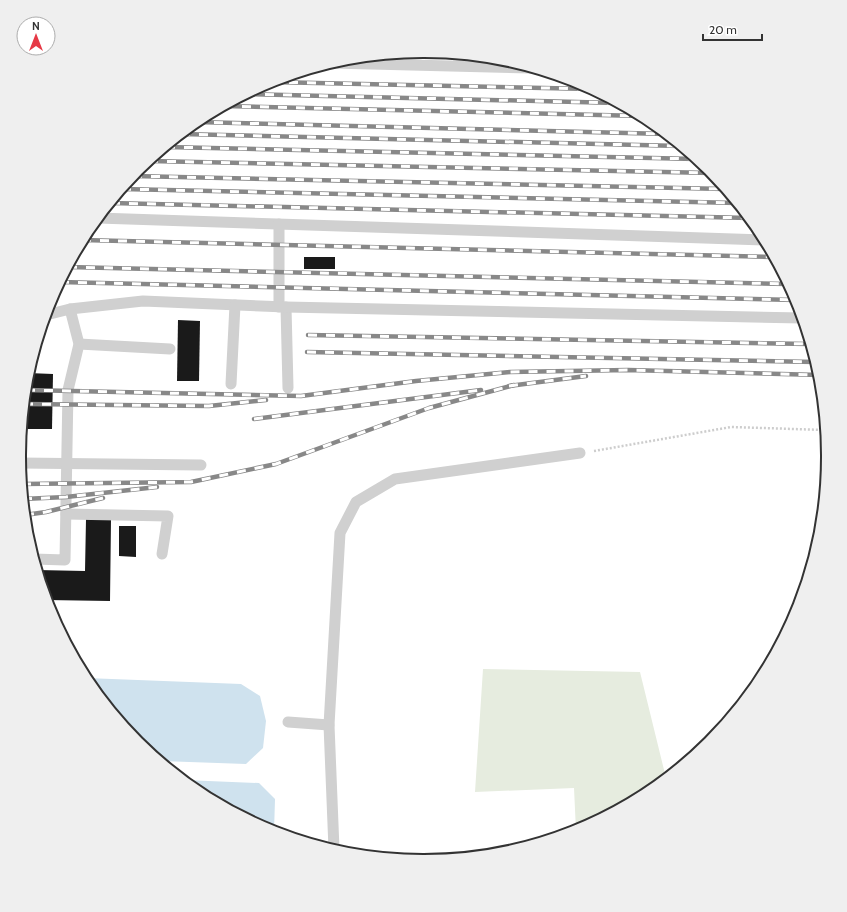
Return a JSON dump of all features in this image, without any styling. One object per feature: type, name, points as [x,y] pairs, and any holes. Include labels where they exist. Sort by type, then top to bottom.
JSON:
[{"type":"lane","points":[[356,64],[507,68]]},
{"type":"lane","points":[[105,218],[757,240]]},
{"type":"lane","points":[[279,224],[288,388]]},
{"type":"lane","points":[[52,313],[70,309],[144,301],[283,307],[796,318]]},
{"type":"lane","points":[[231,384],[235,305]]},
{"type":"lane","points":[[40,559],[65,560],[68,390],[79,344],[70,309]]},
{"type":"lane","points":[[79,344],[170,349]]},
{"type":"lane","points":[[334,843],[329,725],[340,533],[356,502],[395,479],[580,453]]},
{"type":"lane","points":[[26,462],[201,464]]},
{"type":"lane","points":[[66,514],[168,516],[162,554]]},
{"type":"lane","points":[[288,722],[329,725]]},
{"type":"path","points":[[580,453],[731,427],[820,430]]},
{"type":"shaded area","points":[[483,669],[640,672],[664,771],[644,787],[599,813],[576,823],[574,788],[475,792]]},
{"type":"water","points":[[94,678],[241,684],[260,696],[266,721],[263,748],[246,764],[169,761],[142,737],[108,698]]},
{"type":"water","points":[[194,780],[259,783],[275,799],[274,824],[248,813]]},
{"type":"building","points":[[304,257],[335,257],[335,269],[304,269]]},
{"type":"building","points":[[178,320],[200,321],[199,381],[177,381]]},
{"type":"building","points":[[35,373],[53,374],[52,429],[27,429],[29,404]]},
{"type":"building","points":[[86,519],[111,520],[110,601],[53,600],[43,570],[85,571]]},
{"type":"building","points":[[119,526],[136,526],[136,557],[119,556]]},
{"type":"railway","points":[[289,82],[575,89]]},
{"type":"railway","points":[[259,94],[606,103]]},
{"type":"railway","points":[[235,106],[628,116]]},
{"type":"railway","points":[[208,122],[655,134]]},
{"type":"railway","points":[[191,134],[671,146]]},
{"type":"railway","points":[[174,147],[688,159]]},
{"type":"railway","points":[[157,161],[703,173]]},
{"type":"railway","points":[[141,176],[717,189]]},
{"type":"railway","points":[[129,189],[730,203]]},
{"type":"railway","points":[[117,203],[742,218]]},
{"type":"railway","points":[[90,240],[768,257]]},
{"type":"railway","points":[[74,267],[782,284]]},
{"type":"railway","points":[[66,282],[789,300]]},
{"type":"railway","points":[[308,335],[804,344]]},
{"type":"railway","points":[[307,352],[809,362]]},
{"type":"railway","points":[[32,390],[301,396],[416,381],[510,372],[628,370],[812,375]]},
{"type":"railway","points":[[509,386],[586,376]]},
{"type":"railway","points":[[27,484],[191,482],[276,464],[429,408],[514,385]]},
{"type":"railway","points":[[254,419],[481,390]]},
{"type":"railway","points":[[29,404],[209,406],[266,400]]},
{"type":"railway","points":[[28,499],[66,497],[157,487]]},
{"type":"railway","points":[[30,514],[46,512],[103,498]]}]
